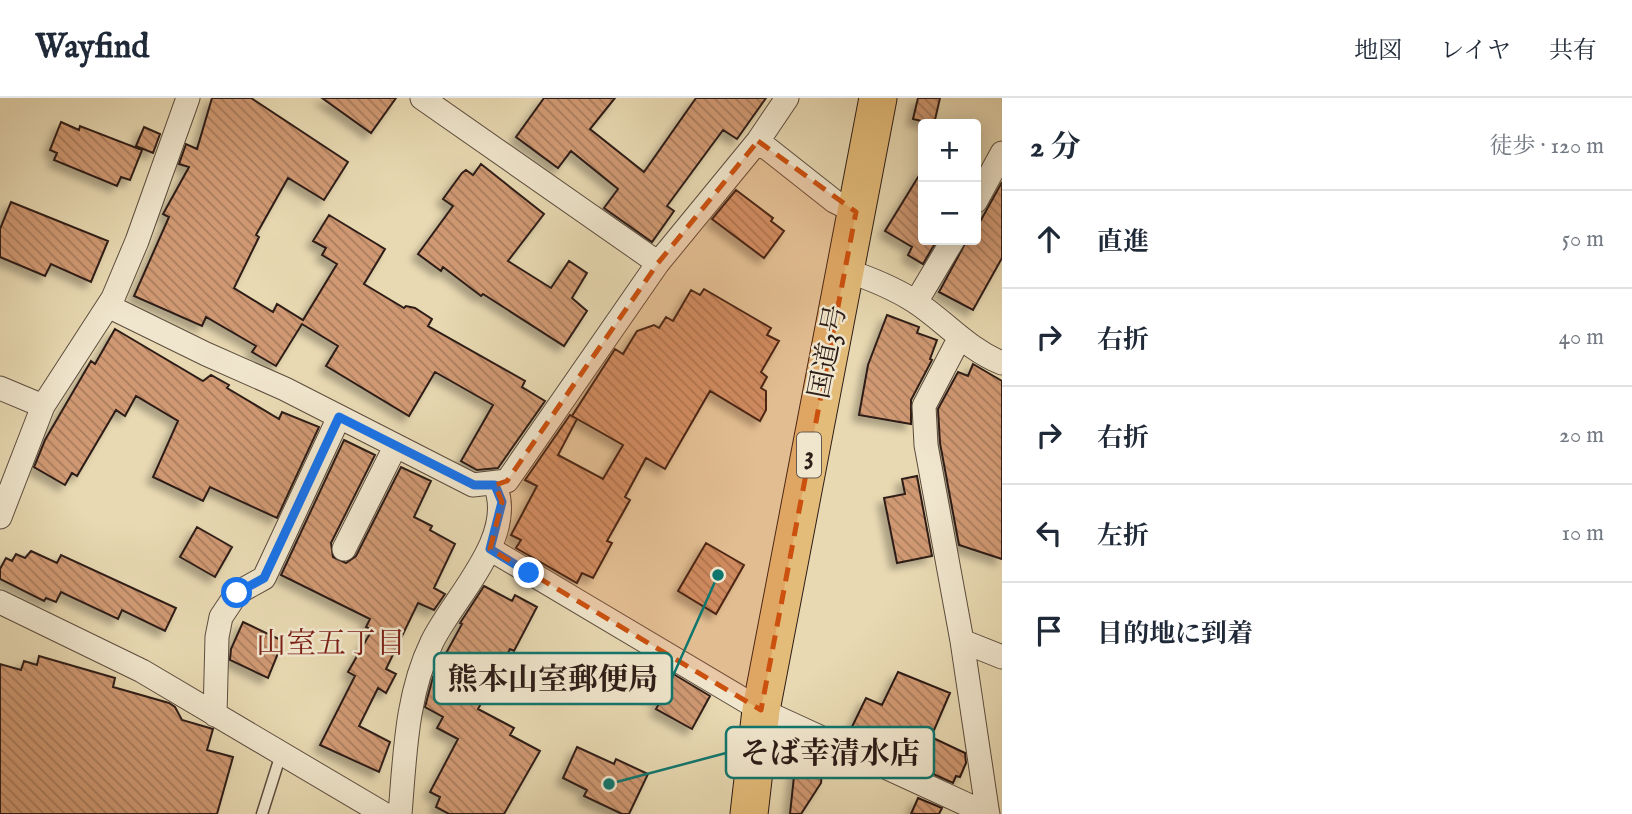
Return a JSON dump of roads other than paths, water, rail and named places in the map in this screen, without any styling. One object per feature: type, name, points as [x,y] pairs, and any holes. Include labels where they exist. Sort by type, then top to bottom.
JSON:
[{"type":"highway","name":"国道3号","points":[[749,814],[761,710],[878,98]]},
{"type":"street","points":[[0,517],[43,406],[108,306],[138,241],[188,98]]},
{"type":"street","points":[[422,98],[658,263]]},
{"type":"street","points":[[108,306],[474,485],[495,485],[507,481],[658,263],[758,141],[787,98]]},
{"type":"street","points":[[758,141],[834,201],[856,212]]},
{"type":"street","points":[[981,192],[1002,153]]},
{"type":"street","points":[[916,302],[950,245]]},
{"type":"street","points":[[845,270],[877,280],[916,302],[959,339],[1002,363]]},
{"type":"street","points":[[490,549],[761,710],[968,805],[988,811],[993,783],[962,641],[926,445],[924,406],[959,339]]},
{"type":"street","points":[[0,388],[43,406]]},
{"type":"street","points":[[215,715],[217,637],[221,617],[237,593],[264,578],[339,417]]},
{"type":"street","points":[[344,549],[395,447]]},
{"type":"street","points":[[400,814],[409,716],[415,686],[432,641],[490,549],[502,502],[495,485]]},
{"type":"street","points":[[0,602],[142,671],[384,814]]},
{"type":"street","points":[[962,641],[1002,657]]},
{"type":"lane","points":[[262,814],[281,754]]},
{"type":"place","name":"熊本山室郵便局","points":[[718,575]]},
{"type":"place","name":"そば幸清水店","points":[[609,784]]},
{"type":"district","name":"山室五丁目","points":[[331,645]]}]
